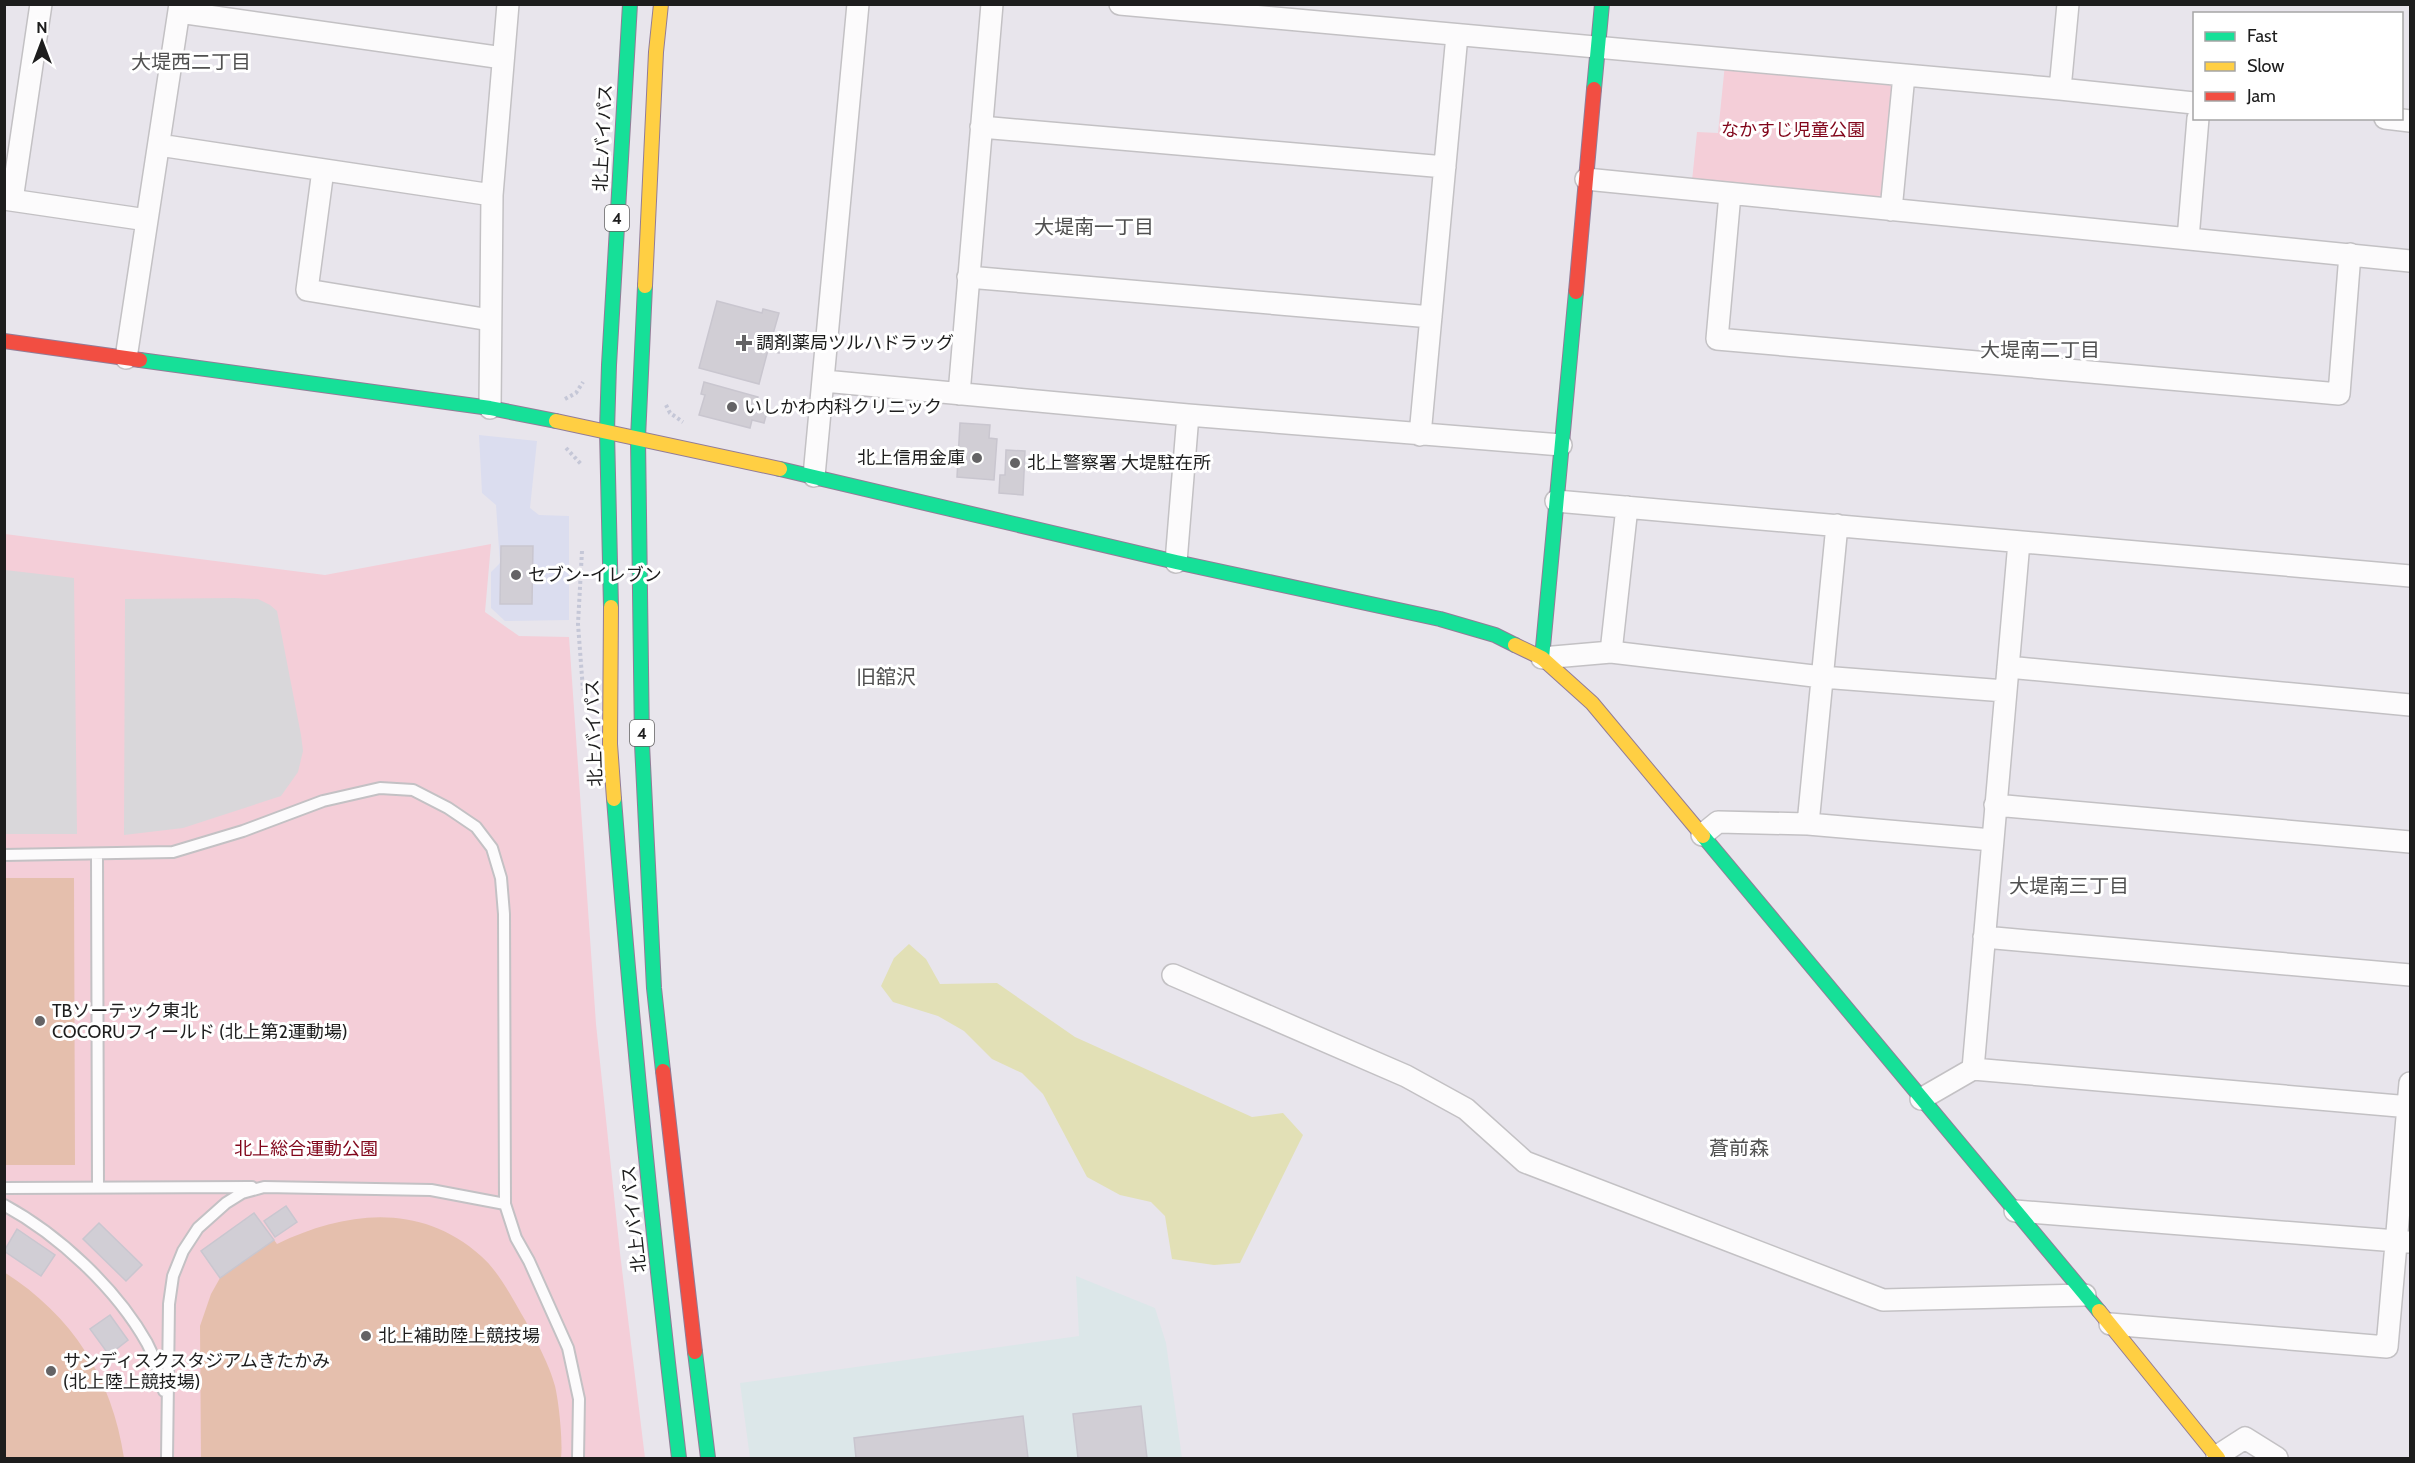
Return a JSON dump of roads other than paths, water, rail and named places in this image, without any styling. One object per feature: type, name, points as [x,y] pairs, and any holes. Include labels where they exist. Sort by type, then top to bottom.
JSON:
[{"type":"main road","name":"北上バイパス","points":[[630,4],[607,431],[611,609],[610,744],[629,989],[653,1236],[679,1458]]},
{"type":"main road","name":"4","points":[[661,4],[656,52],[638,438],[642,744],[654,988],[708,1458]]},
{"type":"main road","points":[[1542,658],[1602,4]]},
{"type":"main road","points":[[4,341],[490,408],[607,431],[814,476],[1176,562],[1440,620],[1495,635],[1542,658],[1592,703],[2110,1324],[2218,1457]]},
{"type":"street","points":[[41,4],[8,199],[147,220]]},
{"type":"street","points":[[490,408],[492,195],[508,4]]},
{"type":"street","points":[[814,476],[858,4]]},
{"type":"street","points":[[958,394],[992,4]]},
{"type":"street","points":[[1120,4],[1223,9],[1457,35],[2060,88],[2193,103]]},
{"type":"street","points":[[2060,88],[2068,4]]},
{"type":"street","points":[[126,358],[179,8],[503,58]]},
{"type":"street","points":[[1420,435],[1457,35]]},
{"type":"street","points":[[1891,210],[1904,75]]},
{"type":"street","points":[[2188,239],[2199,120]]},
{"type":"street","points":[[981,127],[1445,167]]},
{"type":"street","points":[[159,145],[492,195]]},
{"type":"street","points":[[323,170],[307,290],[490,320]]},
{"type":"street","points":[[1586,179],[2410,261]]},
{"type":"street","points":[[1730,194],[1717,339],[2339,394],[2350,254]]},
{"type":"street","points":[[968,277],[1431,317]]},
{"type":"street","points":[[824,381],[1188,415],[1561,445]]},
{"type":"street","points":[[1176,562],[1188,415]]},
{"type":"street","points":[[1556,501],[2410,576]]},
{"type":"street","points":[[1611,652],[1627,507]]},
{"type":"street","points":[[1808,824],[1837,525]]},
{"type":"street","points":[[1973,1069],[2019,542]]},
{"type":"street","points":[[1542,658],[1611,652],[1822,677],[2005,691]]},
{"type":"street","points":[[2008,667],[2410,705]]},
{"type":"street","points":[[1995,805],[2410,842]]},
{"type":"street","points":[[1702,835],[1718,822],[1808,824],[1992,840]]},
{"type":"street","points":[[1984,936],[2410,975]]},
{"type":"street","points":[[1173,975],[1406,1076],[1466,1109],[1525,1162],[1882,1300],[2085,1295]]},
{"type":"street","points":[[1921,1099],[1973,1069],[2409,1107]]},
{"type":"street","points":[[2110,1324],[2387,1347],[2403,1241],[2410,1083]]},
{"type":"street","points":[[2015,1211],[2403,1241]]},
{"type":"street","points":[[2218,1457],[2245,1438],[2277,1458]]},
{"type":"lane","points":[[4,855],[173,852],[243,831],[323,801],[380,788],[413,790],[476,827],[492,848],[501,878],[504,914],[505,1204],[516,1238],[529,1261],[568,1348],[579,1399],[578,1458]]},
{"type":"lane","points":[[97,854],[98,1187]]},
{"type":"lane","points":[[4,1188],[264,1187],[431,1190],[505,1204]]},
{"type":"lane","points":[[167,1458],[169,1304],[173,1275],[183,1251],[198,1228],[226,1203],[242,1193],[264,1187]]},
{"type":"lane","points":[[4,1205],[55,1238],[91,1271],[118,1302],[147,1342],[157,1366],[168,1405]]},
{"type":"place","name":"調剤薬局ツルハドラッグ","points":[[744,343]]},
{"type":"place","name":"いしかわ内科クリニック","points":[[732,407]]},
{"type":"place","name":"北上信用金庫","points":[[977,458]]},
{"type":"place","name":"北上警察署 大堤駐在所","points":[[1015,463]]},
{"type":"place","name":"セブン-イレブン","points":[[516,575]]},
{"type":"place","name":"TBソーテック東北 COCORUフィールド (北上第2運動場)","points":[[40,1021]]},
{"type":"place","name":"北上補助陸上競技場","points":[[366,1336]]},
{"type":"place","name":"サンディスクスタジアムきたかみ (北上陸上競技場)","points":[[51,1371]]},
{"type":"district","name":"大堤西二丁目","points":[[191,62]]},
{"type":"district","name":"大堤南一丁目","points":[[1094,227]]},
{"type":"district","name":"大堤南二丁目","points":[[2040,350]]},
{"type":"district","name":"旧舘沢","points":[[886,677]]},
{"type":"district","name":"大堤南三丁目","points":[[2069,886]]},
{"type":"district","name":"蒼前森","points":[[1739,1148]]},
{"type":"park label","name":"なかすじ児童公園","points":[[1793,130]]},
{"type":"park label","name":"北上総合運動公園","points":[[306,1149]]}]
